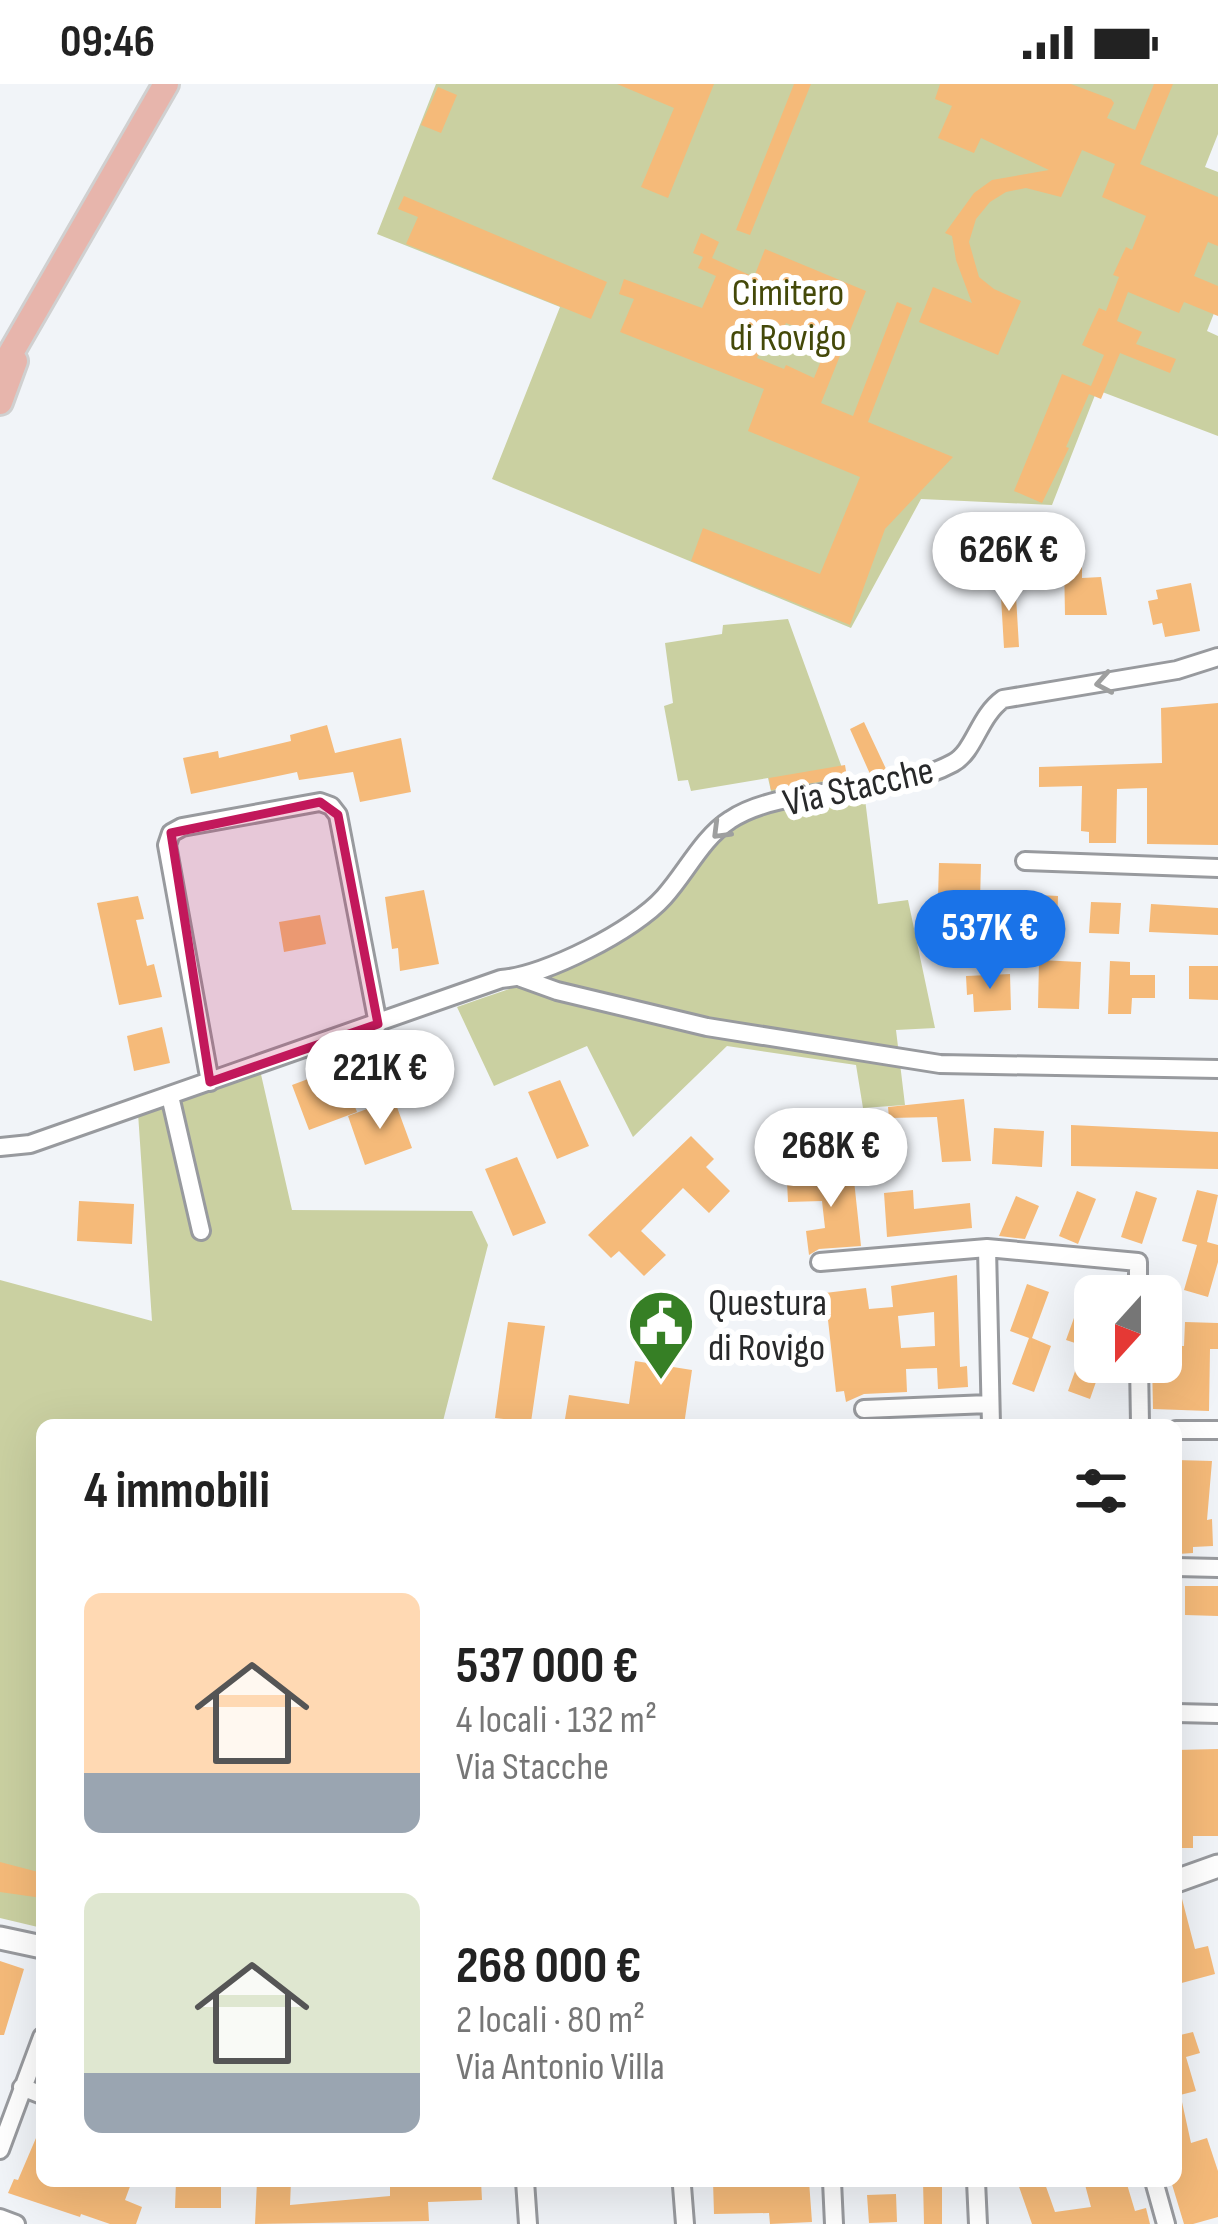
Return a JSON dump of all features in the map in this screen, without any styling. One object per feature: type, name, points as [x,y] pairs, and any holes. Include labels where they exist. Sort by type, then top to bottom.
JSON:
[{"type":"main road","points":[[0,372],[166,84]]},
{"type":"main road","points":[[0,356],[30,319]]},
{"type":"main road","points":[[0,402],[30,319]]},
{"type":"main road","points":[[1182,1879],[1218,1866]]},
{"type":"main road","points":[[0,1938],[36,1946]]},
{"type":"street","name":"Via Stacche","points":[[0,1147],[30,1144],[501,979],[521,978],[644,918],[718,829],[735,816],[773,804],[891,784],[957,762],[990,709],[1004,699],[1177,670],[1218,658]]},
{"type":"street","points":[[210,1082],[167,845],[171,833],[182,827],[320,802],[331,806],[338,815],[378,1024]]},
{"type":"street","points":[[1025,861],[1218,868]]},
{"type":"street","points":[[521,978],[707,1027],[940,1064],[1218,1070]]},
{"type":"street","points":[[170,1096],[201,1232]]},
{"type":"street","points":[[987,1248],[990,1419]]},
{"type":"street","points":[[820,1262],[987,1248],[1138,1262],[1138,1275]]},
{"type":"street","points":[[1139,1383],[1140,1419]]},
{"type":"street","points":[[864,1409],[988,1404]]},
{"type":"street","points":[[1182,1430],[1218,1430]]},
{"type":"street","points":[[1182,1567],[1218,1568]]},
{"type":"street","points":[[1182,1713],[1218,1714]]},
{"type":"street","points":[[0,2150],[36,2051]]},
{"type":"street","points":[[22,2087],[36,2093]]},
{"type":"street","points":[[525,2187],[528,2224]]},
{"type":"street","points":[[682,2187],[685,2224]]},
{"type":"street","points":[[832,2187],[834,2224]]},
{"type":"street","points":[[976,2187],[977,2224]]},
{"type":"street","points":[[1156,2187],[1166,2224]]},
{"type":"street","points":[[0,2218],[16,2224]]},
{"type":"highlighted area","points":[[320,802],[338,815],[378,1024],[210,1082],[171,833]]},
{"type":"green space","name":"Cimitero di Rovigo","points":[[436,84],[1218,84],[1218,134],[1205,167],[1218,172],[1218,303],[1207,331],[1218,336],[1218,436],[1097,390],[1052,505],[921,499],[851,628],[492,479],[560,307],[377,234]]},
{"type":"green space","points":[[788,619],[849,787],[773,800],[768,778],[691,791],[688,780],[678,781],[664,706],[673,703],[665,643],[722,634],[723,625]]},
{"type":"green space","points":[[865,799],[878,904],[908,900],[935,1028],[896,1030],[905,1105],[863,1108],[856,1065],[727,1046],[633,1137],[587,1046],[494,1086],[457,1007],[572,966],[636,931],[664,907],[725,837],[752,818],[800,806]]},
{"type":"green space","points":[[260,1070],[292,1210],[472,1211],[488,1245],[444,1419],[36,1419],[36,1927],[0,1918],[0,1280],[152,1321],[138,1113]]},
{"type":"building","points":[[617,84],[714,84],[668,198],[641,187],[674,108]]},
{"type":"building","points":[[794,84],[811,84],[750,235],[736,230]]},
{"type":"building","points":[[940,84],[1071,84],[1111,99],[1114,103],[1107,118],[1135,130],[1154,84],[1173,84],[1140,164],[1218,197],[1218,246],[1208,242],[1194,276],[1218,286],[1218,316],[1184,302],[1179,313],[1128,292],[1117,321],[1142,332],[1136,344],[1176,359],[1170,373],[1120,353],[1101,399],[1089,394],[1042,503],[1014,491],[1062,374],[1091,386],[1104,355],[1082,345],[1099,308],[1106,311],[1119,277],[1113,275],[1126,247],[1132,250],[1146,216],[1102,197],[1115,164],[1082,150],[1061,197],[1026,188],[1006,192],[976,219],[969,242],[979,277],[1021,301],[998,355],[919,322],[933,287],[972,303],[952,236],[945,233],[974,193],[992,180],[1049,170],[981,138],[974,153],[938,138],[952,106],[935,99]]},
{"type":"building","points":[[438,87],[457,95],[441,133],[421,125]]},
{"type":"building","points":[[404,196],[607,282],[591,319],[406,244],[418,217],[398,209]]},
{"type":"building","points":[[701,233],[719,242],[712,258],[754,277],[765,249],[866,291],[821,403],[853,416],[897,302],[912,308],[868,422],[953,457],[885,529],[850,625],[691,561],[703,528],[820,574],[860,477],[748,431],[764,389],[620,332],[634,299],[619,294],[624,279],[702,308],[716,276],[698,268],[703,257],[693,253]],"holes":[[[786,323],[829,341],[814,378],[757,358],[770,326],[782,331]]]},
{"type":"building","points":[[1064,562],[1082,562],[1082,578],[1101,577],[1107,615],[1065,615]]},
{"type":"building","points":[[1015,579],[1019,647],[1004,648],[1000,580]]},
{"type":"building","points":[[1191,583],[1200,631],[1165,637],[1162,623],[1153,625],[1148,601],[1158,599],[1156,590]]},
{"type":"building","points":[[1218,703],[1218,845],[1147,844],[1147,788],[1117,789],[1116,843],[1089,843],[1089,832],[1081,831],[1082,786],[1039,787],[1039,767],[1162,763],[1161,708]]},
{"type":"building","points":[[864,722],[887,771],[870,774],[850,729]]},
{"type":"building","points":[[327,725],[335,753],[401,738],[411,792],[360,802],[353,772],[299,780],[297,772],[191,794],[183,758],[218,751],[219,758],[291,741],[290,735]]},
{"type":"building","points":[[845,765],[847,777],[771,790],[769,778]]},
{"type":"building","points":[[939,863],[981,864],[980,900],[938,898]]},
{"type":"building","points":[[424,890],[439,964],[400,971],[385,897]]},
{"type":"building","points":[[1021,894],[1058,896],[1057,932],[1020,930]]},
{"type":"building","points":[[138,896],[144,919],[136,920],[147,966],[154,964],[162,997],[119,1005],[97,903]]},
{"type":"building","points":[[1091,902],[1121,903],[1119,934],[1089,933]]},
{"type":"building","points":[[1151,904],[1218,908],[1218,935],[1149,932]]},
{"type":"building","points":[[320,915],[326,944],[284,952],[279,922]]},
{"type":"building","points":[[1039,960],[1081,962],[1079,1009],[1038,1008]]},
{"type":"building","points":[[1110,961],[1130,962],[1130,975],[1155,975],[1155,998],[1132,998],[1131,1014],[1108,1014]]},
{"type":"building","points":[[1189,966],[1218,966],[1218,1000],[1189,999]]},
{"type":"building","points":[[1010,974],[1011,1010],[974,1012],[966,976]]},
{"type":"building","points":[[162,1027],[170,1063],[134,1071],[127,1036]]},
{"type":"building","points":[[340,1067],[357,1112],[309,1130],[292,1085]]},
{"type":"building","points":[[560,1080],[589,1146],[557,1159],[528,1092]]},
{"type":"building","points":[[394,1099],[412,1148],[365,1165],[348,1116]]},
{"type":"building","points":[[964,1099],[971,1161],[942,1162],[937,1117],[889,1118],[888,1107]]},
{"type":"building","points":[[1071,1125],[1218,1132],[1218,1169],[1071,1166]]},
{"type":"building","points":[[994,1128],[1044,1131],[1042,1167],[992,1164]]},
{"type":"building","points":[[691,1136],[714,1159],[706,1167],[730,1191],[709,1213],[683,1188],[641,1231],[666,1255],[644,1276],[619,1251],[611,1258],[588,1235]]},
{"type":"building","points":[[517,1157],[546,1223],[513,1236],[485,1169]]},
{"type":"building","points":[[853,1171],[861,1246],[819,1249],[809,1255],[806,1231],[825,1228],[822,1201],[788,1202],[787,1181],[832,1180],[832,1173]]},
{"type":"building","points":[[913,1190],[914,1209],[970,1203],[972,1228],[887,1237],[884,1193]]},
{"type":"building","points":[[1197,1190],[1218,1195],[1207,1242],[1218,1245],[1218,1262],[1208,1297],[1184,1290],[1197,1245],[1182,1241]]},
{"type":"building","points":[[1077,1191],[1096,1199],[1078,1244],[1059,1236]]},
{"type":"building","points":[[1136,1191],[1157,1198],[1142,1244],[1121,1237]]},
{"type":"building","points":[[1016,1196],[1039,1206],[1025,1239],[999,1236]]},
{"type":"building","points":[[79,1201],[134,1204],[132,1244],[77,1241]]},
{"type":"building","points":[[957,1275],[960,1367],[967,1366],[968,1387],[938,1389],[937,1368],[906,1369],[907,1392],[864,1394],[846,1402],[844,1391],[836,1392],[825,1293],[866,1288],[869,1309],[893,1307],[891,1286]],"holes":[[[934,1312],[935,1346],[901,1348],[898,1316]]]},
{"type":"building","points":[[1027,1284],[1049,1292],[1032,1338],[1051,1346],[1034,1392],[1012,1384],[1029,1338],[1010,1331]]},
{"type":"building","points":[[1074,1318],[1074,1343],[1066,1340]]},
{"type":"building","points":[[508,1322],[545,1326],[531,1419],[495,1418]]},
{"type":"building","points":[[1185,1322],[1218,1323],[1218,1349],[1210,1349],[1209,1411],[1153,1409],[1152,1383],[1182,1383]]},
{"type":"building","name":"Questura di Rovigo","points":[[635,1361],[692,1370],[685,1419],[565,1419],[569,1395],[629,1404]]},
{"type":"building","points":[[1074,1374],[1074,1383],[1096,1383],[1090,1399],[1068,1391]]},
{"type":"building","points":[[1182,1460],[1212,1461],[1207,1520],[1212,1519],[1213,1546],[1193,1547],[1193,1553],[1182,1554]]},
{"type":"building","points":[[1185,1586],[1218,1586],[1218,1616],[1185,1615]]},
{"type":"building","points":[[1218,1749],[1218,1836],[1193,1836],[1193,1848],[1182,1848],[1182,1750]]},
{"type":"building","points":[[0,1862],[36,1871],[36,1897],[0,1892]]},
{"type":"building","points":[[1182,1899],[1195,1949],[1208,1946],[1215,1974],[1182,1983]]},
{"type":"building","points":[[0,1961],[24,1969],[4,2035],[0,2035]]},
{"type":"building","points":[[1193,2032],[1200,2053],[1186,2057],[1196,2091],[1182,2094],[1182,2035]]},
{"type":"building","points":[[1182,2102],[1191,2143],[1207,2138],[1218,2171],[1218,2217],[1184,2224],[1173,2187],[1182,2187]]},
{"type":"building","points":[[36,2138],[36,2187],[130,2187],[125,2200],[142,2207],[136,2224],[110,2224],[8,2193],[14,2179],[18,2180]]},
{"type":"building","points":[[176,2187],[221,2187],[221,2208],[175,2208]]},
{"type":"building","points":[[257,2187],[291,2187],[290,2205],[390,2196],[390,2187],[481,2187],[482,2200],[428,2202],[429,2221],[255,2224]]},
{"type":"building","points":[[713,2187],[809,2187],[812,2222],[770,2224],[769,2213],[714,2214]]},
{"type":"building","points":[[923,2187],[942,2187],[942,2224],[924,2224]]},
{"type":"building","points":[[1019,2187],[1046,2187],[1055,2212],[1091,2207],[1086,2187],[1128,2187],[1135,2211],[1146,2208],[1150,2224],[1032,2224]]},
{"type":"building","points":[[896,2194],[897,2222],[869,2223],[867,2195]]},
{"type":"place","name":"Questura di Rovigo","points":[[661,1382]]}]
